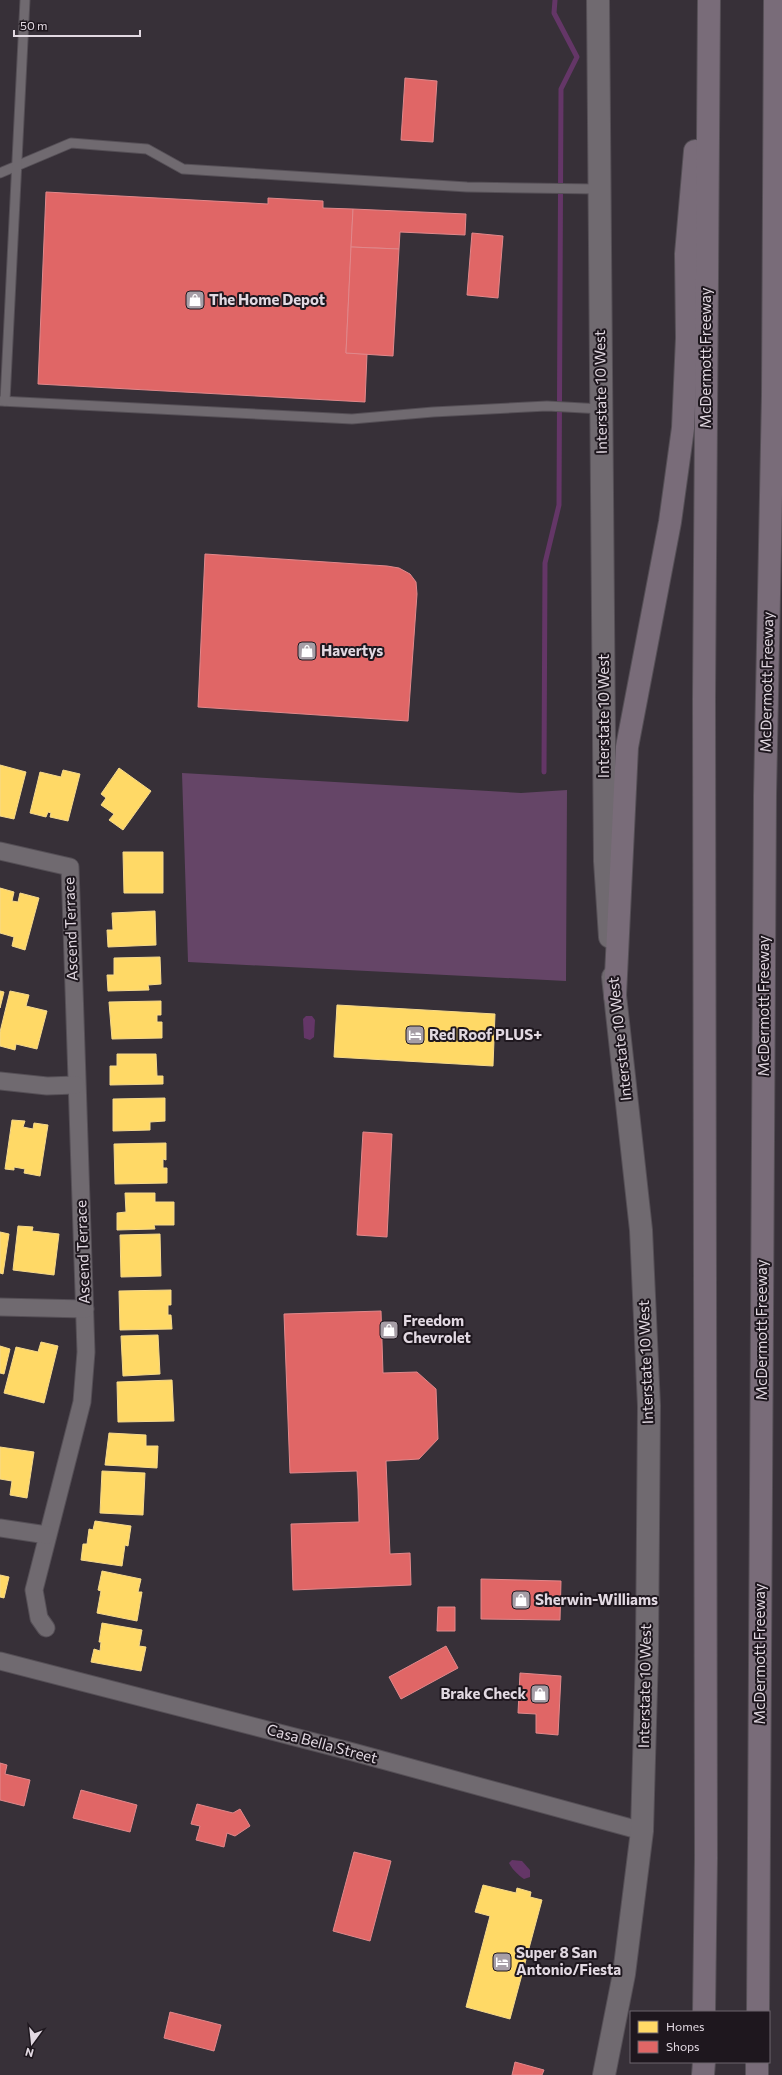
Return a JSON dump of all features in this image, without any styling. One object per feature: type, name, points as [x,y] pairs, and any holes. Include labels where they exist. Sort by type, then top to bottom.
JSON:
[{"type":"highway","points":[[615,996],[627,747],[670,522],[683,428],[687,338],[686,254],[709,0]]},
{"type":"highway","name":"McDermott Freeway","points":[[704,2011],[706,1834],[704,698],[709,0]]},
{"type":"highway","name":"McDermott Freeway","points":[[758,2011],[765,803],[773,395],[775,0]]},
{"type":"highway","points":[[773,395],[782,593]]},
{"type":"highway","points":[[703,2075],[704,2063]]},
{"type":"highway","points":[[757,2063],[757,2075]]},
{"type":"main road","name":"Interstate 10 West","points":[[598,0],[598,189],[602,409],[605,862],[615,996],[641,1230],[649,1406],[647,1651],[642,1831],[624,1974],[604,2075]]},
{"type":"street","name":"Ascend Terrace","points":[[0,850],[70,868],[86,1352],[83,1396],[34,1590],[40,1618],[46,1628]]},
{"type":"street","points":[[0,1081],[47,1086],[76,1085]]},
{"type":"street","points":[[0,1307],[85,1309]]},
{"type":"street","points":[[0,1528],[47,1535]]},
{"type":"street","name":"Casa Bella Street","points":[[0,1661],[353,1752],[642,1831]]},
{"type":"lane","points":[[24,0],[3,401],[352,419],[433,412],[547,406],[602,409]]},
{"type":"lane","points":[[0,173],[71,143],[146,149],[183,169],[467,187],[598,189]]},
{"type":"shaded area","points":[[182,773],[521,793],[567,790],[566,981],[188,962]]},
{"type":"shaded area","points":[[306,1016],[312,1016],[315,1020],[314,1037],[310,1040],[304,1038],[303,1019]]},
{"type":"shaded area","points":[[512,1860],[522,1861],[530,1870],[530,1877],[524,1879],[517,1874],[509,1863]]},
{"type":"building: Homes","points":[[0,765],[26,772],[14,819],[0,816]]},
{"type":"building: Homes","points":[[119,768],[151,791],[123,830],[109,820],[114,814],[101,805],[106,798],[101,794]]},
{"type":"building: Homes","points":[[63,770],[80,774],[68,821],[50,817],[51,813],[48,812],[46,817],[30,813],[40,772],[61,777]]},
{"type":"building: Homes","points":[[123,852],[163,852],[163,893],[124,893]]},
{"type":"building: Homes","points":[[0,888],[14,892],[12,901],[18,902],[20,893],[39,898],[25,950],[12,946],[14,937],[0,933]]},
{"type":"building: Homes","points":[[155,911],[156,945],[108,947],[107,930],[113,930],[112,913]]},
{"type":"building: Homes","points":[[160,957],[161,984],[148,985],[149,990],[108,991],[107,975],[114,975],[114,958]]},
{"type":"building: Homes","points":[[0,991],[4,992],[0,1008]]},
{"type":"building: Homes","points":[[10,991],[29,995],[26,1006],[47,1011],[37,1049],[16,1044],[15,1050],[0,1046],[0,1032]]},
{"type":"building: Homes","points":[[161,1001],[161,1015],[157,1015],[157,1022],[162,1022],[162,1038],[112,1039],[109,1002]]},
{"type":"building: Homes","name":"Red Roof PLUS+","points":[[337,1005],[495,1014],[493,1066],[334,1057]]},
{"type":"building: Homes","points":[[117,1054],[156,1054],[157,1076],[163,1076],[163,1084],[110,1085],[110,1066],[117,1066]]},
{"type":"building: Homes","points":[[165,1098],[165,1121],[150,1122],[150,1130],[113,1131],[113,1099]]},
{"type":"building: Homes","points":[[12,1120],[25,1121],[23,1127],[33,1129],[34,1123],[48,1125],[40,1176],[24,1173],[25,1169],[14,1167],[14,1170],[5,1169]]},
{"type":"building: Homes","points":[[166,1143],[166,1160],[163,1159],[163,1168],[167,1168],[167,1183],[115,1184],[114,1144]]},
{"type":"building: Homes","points":[[125,1193],[155,1193],[155,1202],[174,1202],[174,1225],[154,1225],[155,1229],[117,1230],[117,1213],[126,1212]]},
{"type":"building: Homes","points":[[18,1226],[33,1227],[32,1231],[59,1234],[54,1275],[13,1270]]},
{"type":"building: Homes","points":[[0,1232],[9,1234],[3,1274],[0,1273]]},
{"type":"building: Homes","points":[[160,1234],[161,1276],[121,1277],[120,1235]]},
{"type":"building: Homes","points":[[171,1290],[171,1305],[168,1305],[168,1315],[171,1315],[172,1329],[120,1330],[119,1291]]},
{"type":"building: Homes","points":[[158,1335],[160,1374],[123,1376],[121,1336]]},
{"type":"building: Homes","points":[[41,1342],[58,1346],[44,1403],[4,1393],[16,1347],[38,1352]]},
{"type":"building: Homes","points":[[0,1346],[10,1349],[4,1374],[0,1373]]},
{"type":"building: Homes","points":[[172,1380],[174,1421],[118,1422],[117,1382]]},
{"type":"building: Homes","points":[[109,1433],[146,1435],[146,1446],[158,1446],[157,1468],[105,1465]]},
{"type":"building: Homes","points":[[0,1447],[34,1452],[27,1498],[10,1495],[12,1481],[0,1479]]},
{"type":"building: Homes","points":[[102,1471],[145,1473],[143,1515],[100,1513]]},
{"type":"building: Homes","points":[[95,1521],[131,1526],[128,1546],[125,1545],[122,1566],[81,1560],[83,1544],[87,1544],[89,1529],[93,1530]]},
{"type":"building: Homes","points":[[102,1571],[141,1579],[138,1592],[142,1592],[137,1621],[97,1613],[101,1591],[98,1590]]},
{"type":"building: Homes","points":[[0,1575],[9,1577],[4,1598],[0,1597]]},
{"type":"building: Homes","points":[[102,1623],[142,1630],[139,1646],[146,1647],[141,1671],[91,1662],[94,1649],[100,1651],[101,1642],[99,1642]]},
{"type":"building: Homes","name":"Super 8 San Antonio/Fiesta","points":[[483,1885],[516,1893],[517,1888],[531,1892],[530,1897],[542,1900],[510,2019],[466,2007],[490,1916],[475,1912]]},
{"type":"building: Shops","points":[[405,78],[437,81],[433,142],[401,140]]},
{"type":"building: Shops","name":"The Home Depot","points":[[46,192],[268,204],[268,198],[323,201],[323,208],[353,209],[346,353],[367,354],[365,402],[38,384]]},
{"type":"building: Shops","points":[[353,209],[466,214],[465,235],[400,232],[399,249],[351,247]]},
{"type":"building: Shops","points":[[472,233],[503,236],[498,298],[467,295]]},
{"type":"building: Shops","points":[[351,247],[399,249],[393,356],[346,353]]},
{"type":"building: Shops","name":"Havertys","points":[[205,554],[387,566],[399,568],[410,574],[416,582],[417,594],[408,721],[198,707]]},
{"type":"building: Shops","points":[[363,1132],[392,1134],[387,1237],[357,1235]]},
{"type":"building: Shops","points":[[381,1311],[383,1373],[417,1372],[436,1389],[438,1439],[419,1459],[386,1461],[390,1554],[410,1553],[411,1585],[293,1590],[291,1524],[359,1522],[358,1489],[357,1471],[290,1473],[284,1314]]},
{"type":"building: Shops","name":"Sherwin-Williams","points":[[481,1579],[561,1581],[560,1620],[481,1619]]},
{"type":"building: Shops","points":[[438,1607],[455,1607],[455,1631],[437,1631]]},
{"type":"building: Shops","points":[[446,1646],[458,1668],[401,1699],[389,1677]]},
{"type":"building: Shops","name":"Brake Check","points":[[520,1673],[561,1676],[558,1735],[536,1733],[536,1714],[518,1713]]},
{"type":"building: Shops","points":[[0,1763],[7,1765],[5,1774],[30,1780],[24,1806],[0,1800]]},
{"type":"building: Shops","points":[[81,1790],[137,1805],[130,1832],[73,1818]]},
{"type":"building: Shops","points":[[197,1804],[233,1813],[240,1809],[250,1826],[235,1836],[227,1833],[224,1847],[196,1840],[200,1826],[191,1824]]},
{"type":"building: Shops","points":[[354,1852],[391,1861],[370,1941],[333,1931]]},
{"type":"building: Shops","points":[[170,2012],[221,2025],[214,2051],[164,2038]]},
{"type":"building: Shops","points":[[515,2062],[544,2070],[542,2075],[512,2075]]},
{"type":"waterway","points":[[544,772],[545,563],[559,505],[561,89],[577,57],[554,13],[555,0]]},
{"type":"place","name":"The Home Depot","points":[[195,300]]},
{"type":"place","name":"Havertys","points":[[307,651]]},
{"type":"place","name":"Red Roof PLUS+","points":[[415,1035]]},
{"type":"place","name":"Freedom Chevrolet","points":[[389,1330]]},
{"type":"place","name":"Sherwin-Williams","points":[[521,1600]]},
{"type":"place","name":"Brake Check","points":[[540,1694]]},
{"type":"place","name":"Super 8 San Antonio/Fiesta","points":[[502,1962]]}]
